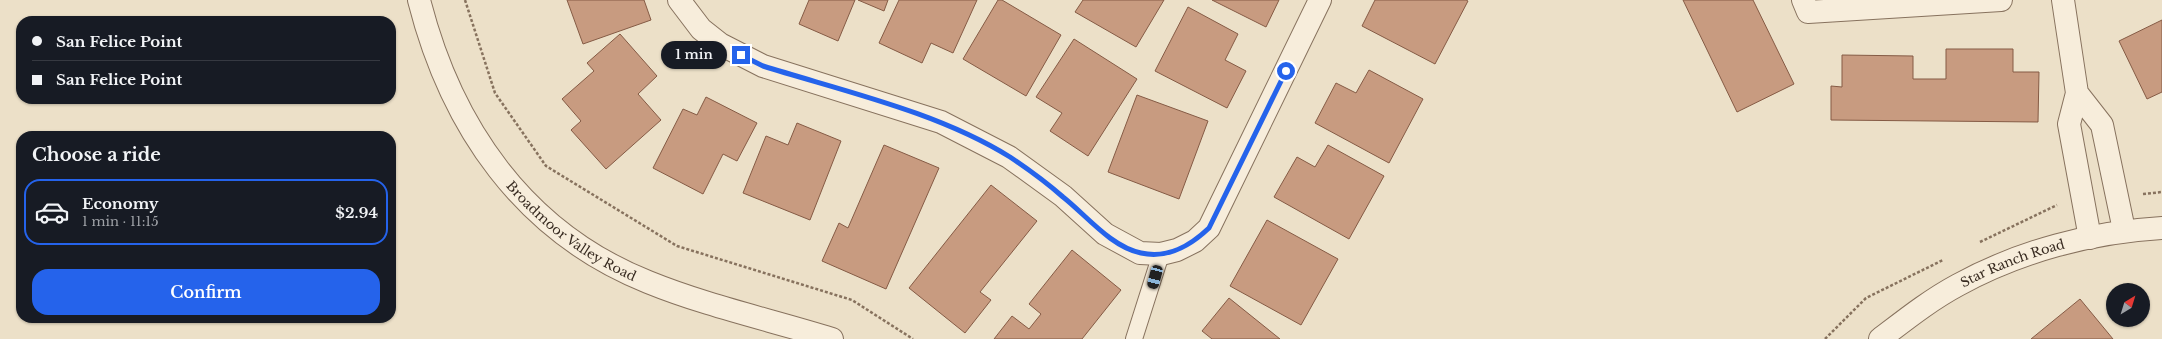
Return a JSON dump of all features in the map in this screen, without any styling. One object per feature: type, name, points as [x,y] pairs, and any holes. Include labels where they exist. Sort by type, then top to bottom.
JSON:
[{"type":"street","name":"Broadmoor Valley Road","points":[[419,0],[451,92],[469,128],[494,165],[513,188],[550,223],[613,266],[647,282],[684,295],[832,339]]},
{"type":"street","points":[[679,0],[701,29],[720,44],[763,66],[941,122],[1009,157],[1063,196],[1105,234],[1124,246],[1140,253],[1161,254],[1177,250],[1195,241],[1209,228],[1320,0]]},
{"type":"street","points":[[1803,0],[1808,12],[2001,0]]},
{"type":"street","points":[[2063,0],[2077,93],[2068,124],[2090,238]]},
{"type":"street","points":[[2077,93],[2102,125],[2124,230]]},
{"type":"street","name":"Star Ranch Road","points":[[1880,339],[1912,315],[1957,286],[2012,259],[2124,230],[2162,228]]},
{"type":"lane","points":[[1134,339],[1161,254]]},
{"type":"path","points":[[464,0],[495,93],[546,166],[678,246],[852,300],[913,339]]},
{"type":"building","points":[[567,0],[644,0],[651,20],[583,44]]},
{"type":"building","points":[[809,0],[855,0],[838,41],[799,24]]},
{"type":"building","points":[[858,0],[888,0],[884,11]]},
{"type":"building","points":[[899,0],[977,0],[953,53],[931,43],[922,63],[879,43]]},
{"type":"building","points":[[998,0],[1002,0],[1061,35],[1026,96],[963,59]]},
{"type":"building","points":[[1083,0],[1164,0],[1136,47],[1075,12]]},
{"type":"building","points":[[1212,0],[1279,0],[1266,27]]},
{"type":"building","points":[[1375,0],[1468,1],[1435,64],[1362,26]]},
{"type":"building","points":[[1683,0],[1753,0],[1794,84],[1737,112]]},
{"type":"building","points":[[1188,7],[1238,34],[1225,60],[1246,71],[1227,108],[1155,71]]},
{"type":"building","points":[[2162,20],[2162,92],[2147,99],[2119,41]]},
{"type":"building","points":[[620,34],[657,76],[638,94],[661,120],[606,169],[571,130],[581,121],[562,99],[594,71],[587,63]]},
{"type":"building","points":[[1074,39],[1137,79],[1088,156],[1050,131],[1062,113],[1036,97]]},
{"type":"building","points":[[1946,49],[2013,49],[2013,72],[2039,72],[2038,122],[1831,120],[1831,86],[1842,87],[1842,55],[1913,56],[1913,79],[1946,79]]},
{"type":"building","points":[[1369,70],[1423,99],[1389,163],[1315,123],[1336,83],[1356,93]]},
{"type":"building","points":[[1137,95],[1208,121],[1179,199],[1108,172]]},
{"type":"building","points":[[706,97],[757,123],[737,161],[723,154],[703,194],[653,168],[683,109],[697,115]]},
{"type":"building","points":[[797,123],[841,141],[810,220],[743,193],[766,136],[788,145]]},
{"type":"building","points":[[884,145],[939,168],[886,289],[822,261],[839,223],[848,228]]},
{"type":"building","points":[[1328,145],[1384,176],[1349,239],[1274,197],[1297,157],[1315,167]]},
{"type":"building","points":[[991,185],[1037,221],[980,292],[991,300],[965,333],[909,288]]},
{"type":"building","points":[[1267,220],[1338,259],[1301,325],[1230,286]]},
{"type":"building","points":[[1072,250],[1121,290],[1082,339],[994,339],[1012,316],[1029,329],[1041,314],[1029,304]]},
{"type":"building","points":[[1229,298],[1280,339],[1212,339],[1202,331]]},
{"type":"building","points":[[2080,299],[2113,339],[2031,339]]},
{"type":"route","points":[[741,55],[763,66],[941,122],[1009,157],[1063,196],[1105,234],[1124,246],[1140,253],[1161,254],[1177,250],[1195,241],[1209,228],[1286,71]]}]
